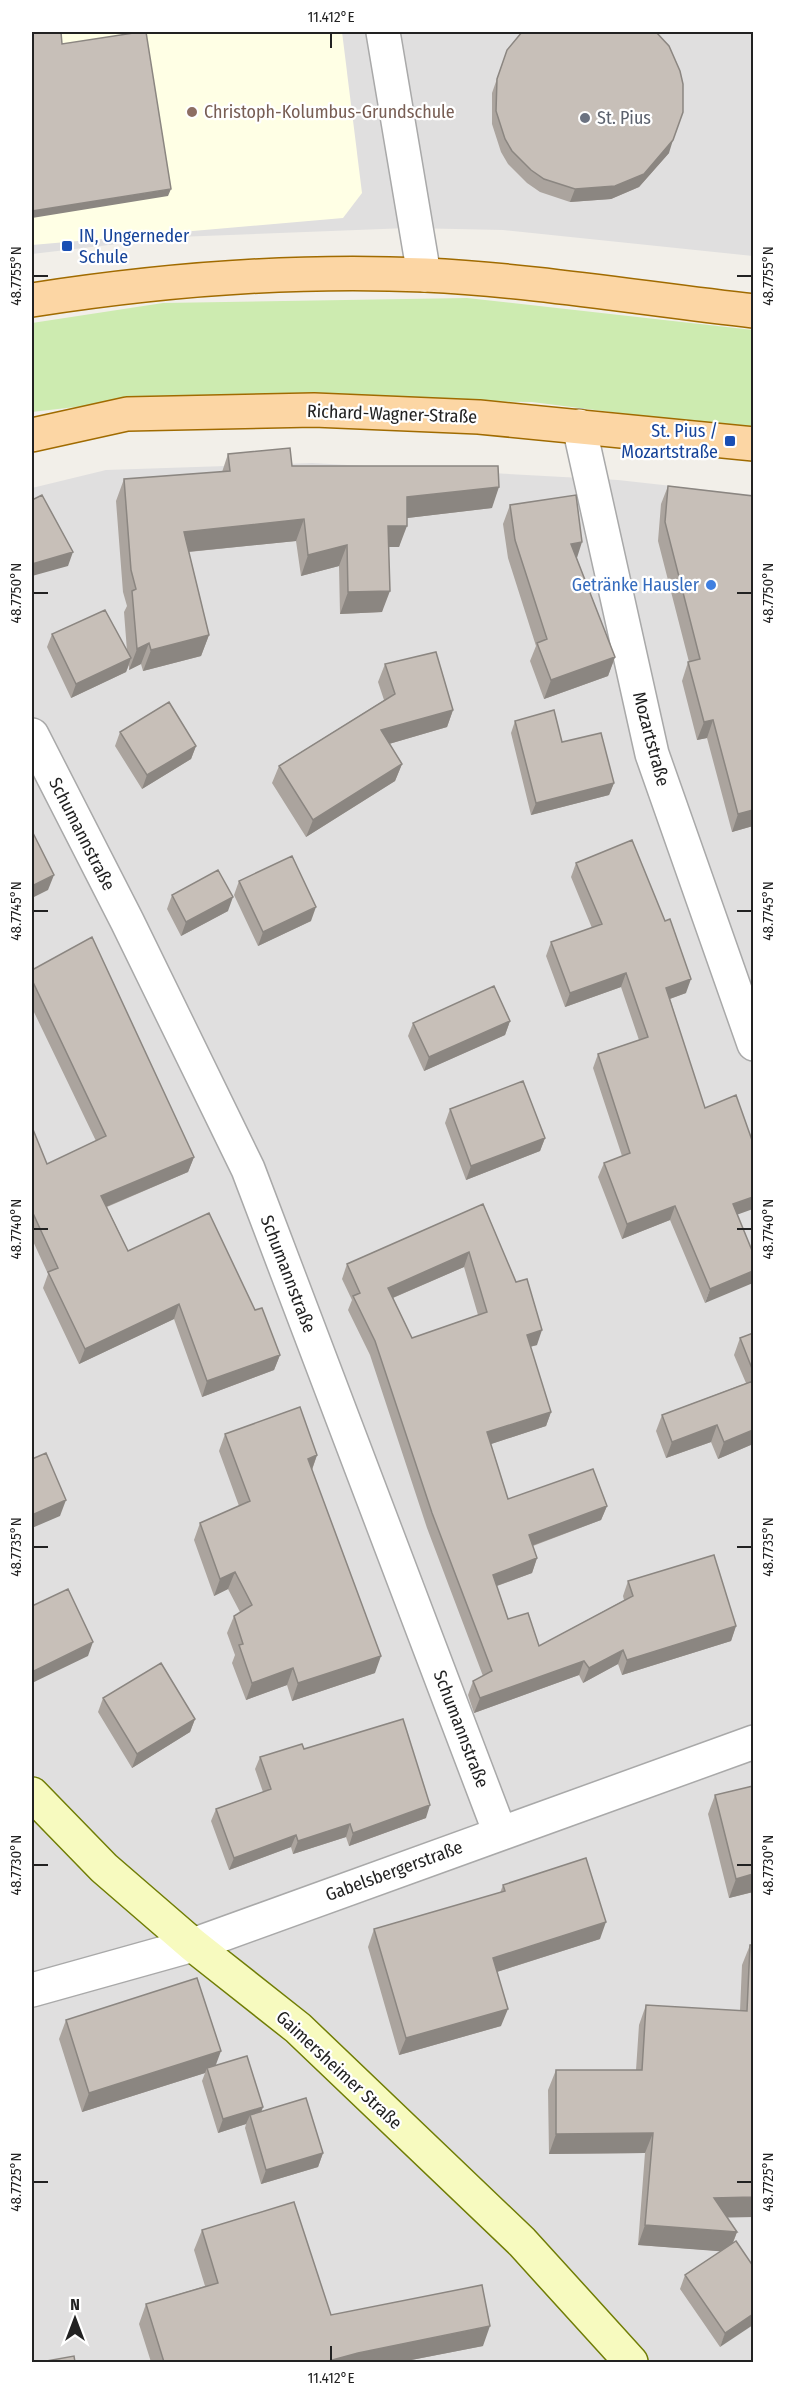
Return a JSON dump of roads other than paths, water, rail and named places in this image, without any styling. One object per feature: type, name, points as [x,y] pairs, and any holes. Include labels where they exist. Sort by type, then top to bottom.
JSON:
[{"type":"main road","points":[[32,300],[94,290],[258,276],[424,275],[753,311]]},
{"type":"main road","name":"Richard-Wagner-Straße","points":[[32,435],[127,414],[302,410],[479,417],[753,444]]},
{"type":"street","points":[[383,32],[424,275]]},
{"type":"street","name":"Mozartstraße","points":[[579,426],[652,754],[753,1044]]},
{"type":"street","name":"Schumannstraße","points":[[32,735],[127,921],[248,1169],[500,1833]]},
{"type":"street","name":"Gabelsbergerstraße","points":[[32,1990],[193,1945],[753,1742]]},
{"type":"street","name":"Gaimersheimer Straße","points":[[32,1794],[104,1868],[193,1945],[298,2028],[522,2242],[631,2362]]},
{"type":"place","name":"Christoph-Kolumbus-Grundschule","points":[[192,112]]},
{"type":"place","name":"St. Pius","points":[[585,118]]},
{"type":"place","name":"IN, Ungerneder Schule","points":[[67,246]]},
{"type":"place","name":"St. Pius / Mozartstraße","points":[[730,441]]},
{"type":"place","name":"Getränke Hausler","points":[[711,585]]}]
